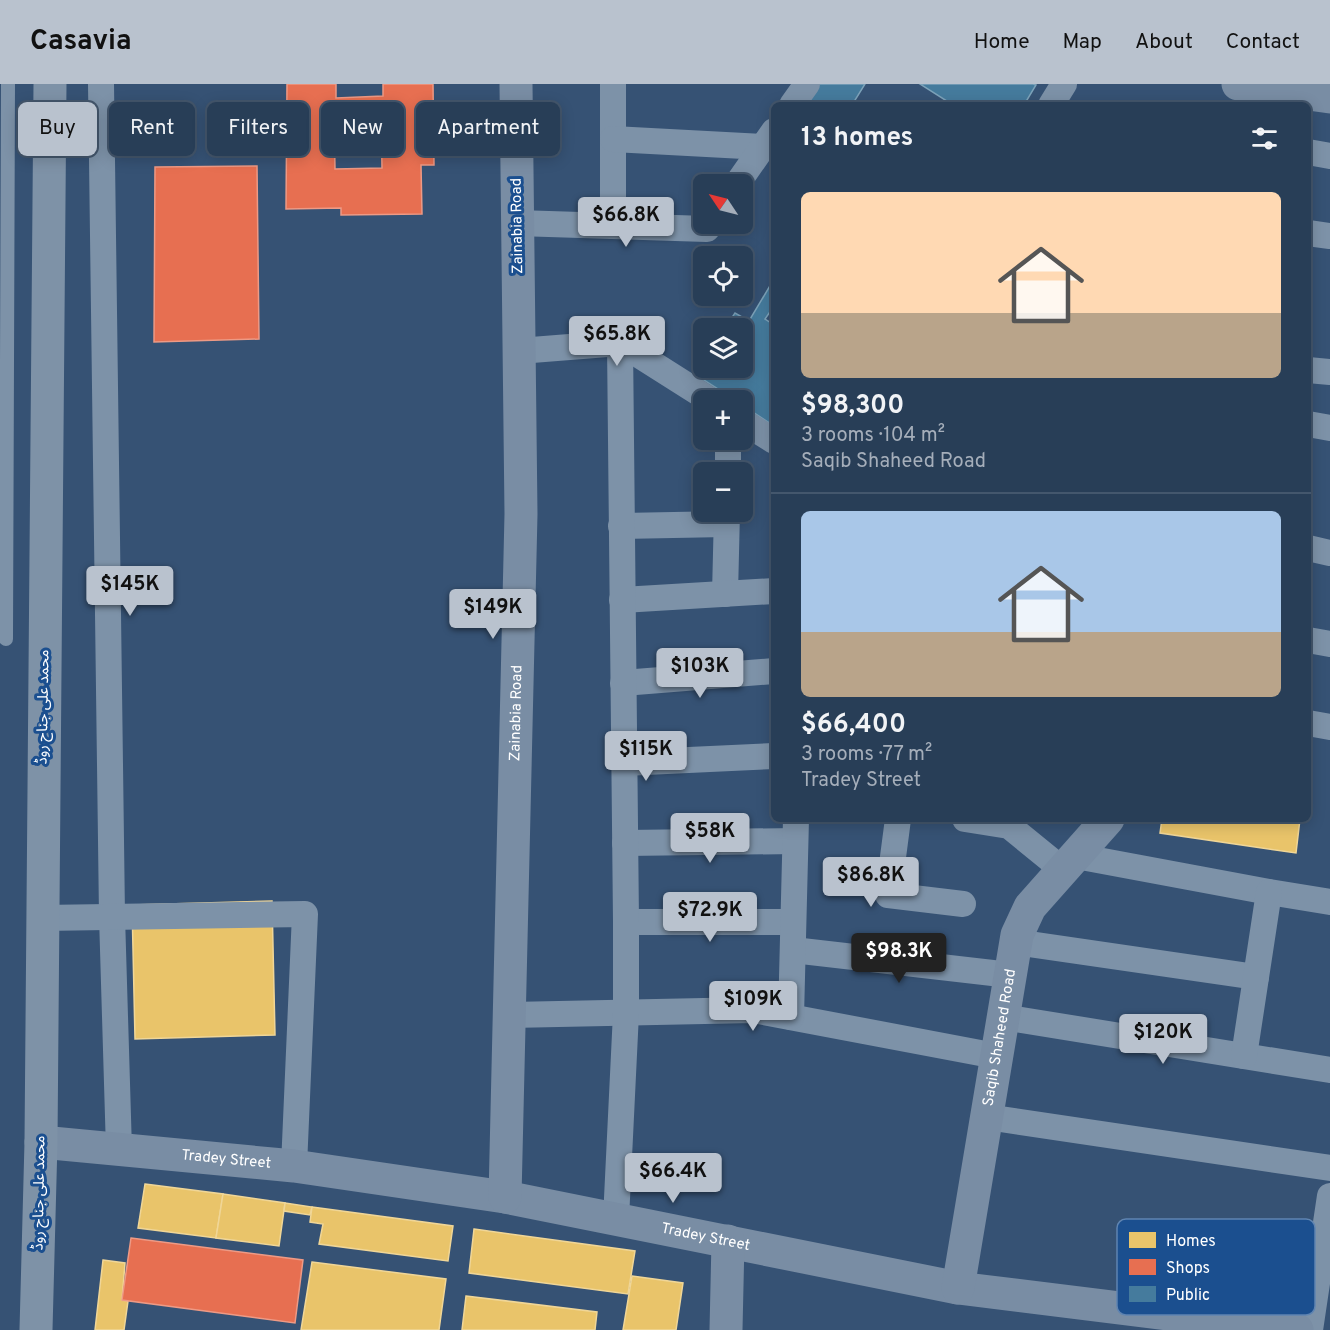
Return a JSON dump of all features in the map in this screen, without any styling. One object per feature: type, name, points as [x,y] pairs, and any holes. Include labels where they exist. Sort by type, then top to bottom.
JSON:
[{"type":"highway","name":"محمد علی جناح روڈ","points":[[36,1330],[41,1142],[50,84]]},
{"type":"street","points":[[101,84],[112,916],[118,1150]]},
{"type":"street","name":"Zainabia Road","points":[[505,1197],[521,514],[516,84]]},
{"type":"street","points":[[613,84],[613,226]]},
{"type":"street","points":[[794,102],[807,84]]},
{"type":"street","points":[[1053,102],[1064,84]]},
{"type":"street","points":[[1238,84],[1315,95]]},
{"type":"street","points":[[613,139],[769,139]]},
{"type":"street","points":[[744,174],[769,139]]},
{"type":"street","points":[[1311,153],[1330,156]]},
{"type":"street","points":[[518,223],[693,229]]},
{"type":"street","points":[[1311,233],[1330,236]]},
{"type":"street","points":[[519,351],[620,343],[694,390]]},
{"type":"street","points":[[616,1219],[626,1013],[620,343]]},
{"type":"street","points":[[1311,370],[1330,372]]},
{"type":"street","points":[[1311,425],[1330,428]]},
{"type":"street","points":[[753,428],[771,439]]},
{"type":"street","points":[[621,526],[693,521]]},
{"type":"street","points":[[725,594],[727,522]]},
{"type":"street","points":[[1311,549],[1330,553]]},
{"type":"street","points":[[622,600],[771,591]]},
{"type":"street","points":[[1311,641],[1330,644]]},
{"type":"street","points":[[623,683],[771,671]]},
{"type":"street","points":[[1311,724],[1330,727]]},
{"type":"street","points":[[624,763],[771,756]]},
{"type":"street","points":[[898,822],[888,895],[963,904]]},
{"type":"street","points":[[984,822],[1009,826],[1069,863],[1330,902]]},
{"type":"street","name":"Saqib Shaheed Road","points":[[958,1288],[1017,935],[1030,907],[1105,822]]},
{"type":"street","points":[[625,843],[796,830],[791,1017]]},
{"type":"street","points":[[1244,1056],[1269,892]]},
{"type":"street","points":[[42,918],[304,914],[294,1166]]},
{"type":"street","points":[[626,922],[793,922]]},
{"type":"street","points":[[1016,942],[1256,977]]},
{"type":"street","points":[[793,950],[1010,975]]},
{"type":"street","points":[[510,1015],[753,1010],[996,1056]]},
{"type":"street","points":[[1003,1017],[1330,1070]]},
{"type":"street","points":[[987,1117],[1330,1168]]},
{"type":"street","name":"Tradey Street","points":[[41,1142],[294,1166],[505,1197],[958,1288],[1117,1308]]},
{"type":"street","points":[[1315,1296],[1330,1196]]},
{"type":"street","points":[[726,1330],[728,1241]]},
{"type":"street","name":"Tradey Street","points":[[1177,1315],[1298,1330]]},
{"type":"street","points":[[1310,1330],[1312,1315]]},
{"type":"lane","points":[[6,639],[8,84]]},
{"type":"building: Homes","points":[[1162,822],[1300,822],[1296,853],[1160,833]]},
{"type":"building: Homes","points":[[272,901],[275,1035],[135,1039],[132,905]]},
{"type":"building: Homes","points":[[145,1184],[223,1194],[216,1238],[138,1228]]},
{"type":"building: Homes","points":[[223,1194],[285,1203],[279,1246],[216,1238]]},
{"type":"building: Homes","points":[[285,1203],[312,1207],[310,1215],[284,1211]]},
{"type":"building: Homes","points":[[312,1207],[453,1226],[448,1261],[319,1244],[323,1224],[310,1222]]},
{"type":"building: Homes","points":[[474,1229],[635,1251],[628,1294],[469,1273]]},
{"type":"building: Homes","points":[[103,1260],[125,1263],[122,1300],[128,1301],[124,1330],[95,1330]]},
{"type":"building: Homes","points":[[312,1262],[446,1279],[439,1330],[301,1330]]},
{"type":"building: Homes","points":[[632,1276],[683,1283],[676,1330],[623,1330]]},
{"type":"building: Homes","points":[[466,1296],[597,1312],[595,1330],[462,1330]]},
{"type":"building: Shops","points":[[287,84],[336,84],[336,98],[383,96],[383,84],[433,84],[433,102],[416,102],[416,156],[434,156],[434,165],[421,165],[422,214],[341,215],[341,208],[286,209],[286,156],[309,156],[309,102],[287,102]]},
{"type":"building: Shops","points":[[257,166],[259,339],[154,342],[155,167]]},
{"type":"building: Shops","points":[[131,1238],[303,1260],[295,1323],[122,1300]]},
{"type":"building: Public","points":[[817,84],[865,84],[854,102],[801,102]]},
{"type":"building: Public","points":[[920,84],[1036,85],[1026,102],[948,102]]},
{"type":"building: Public","points":[[771,284],[771,310],[765,319],[771,323],[771,424],[753,412],[753,390],[719,390],[701,378],[753,378],[753,318],[751,318]]},
{"type":"building: Public","points":[[735,313],[744,318],[732,318]]}]
